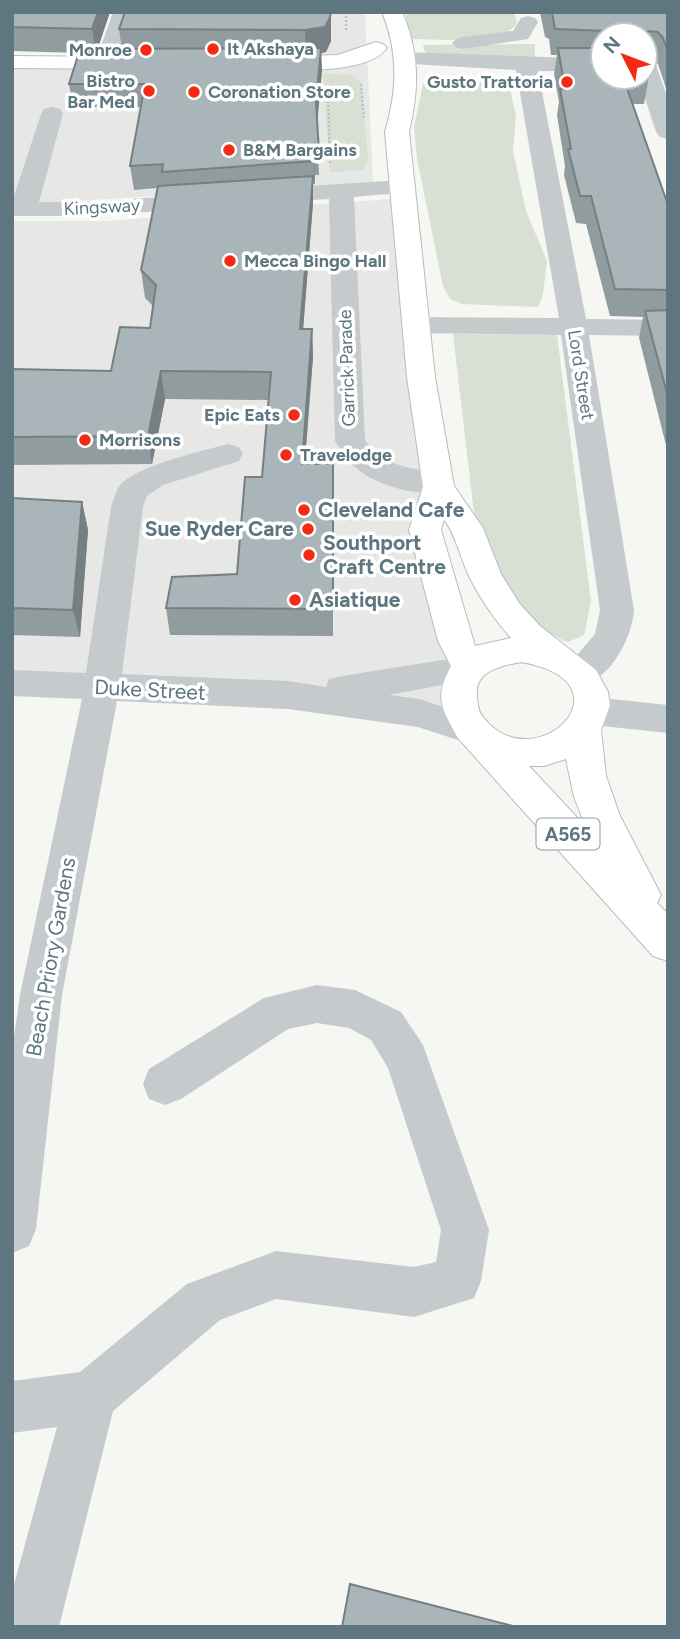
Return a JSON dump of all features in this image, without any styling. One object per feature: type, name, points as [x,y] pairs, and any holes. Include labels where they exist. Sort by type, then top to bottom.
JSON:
[{"type":"main road","points":[[306,63],[368,75],[376,48],[376,24],[380,12]]},
{"type":"main road","points":[[392,12],[398,24],[406,93],[397,132],[402,187],[421,377],[439,485],[467,527],[485,575],[507,612],[528,635],[570,667]]},
{"type":"main road","points":[[253,63],[306,63],[353,58],[376,48]]},
{"type":"main road","points":[[12,62],[146,63]]},
{"type":"main road","points":[[380,95],[397,132]]},
{"type":"main road","points":[[439,485],[425,530],[455,641],[469,668],[485,657],[508,650],[542,653],[570,667]]},
{"type":"main road","name":"A565","points":[[570,667],[592,699],[583,766],[590,793],[664,937]]},
{"type":"main road","name":"A565","points":[[469,668],[461,679],[457,695],[459,712],[475,733],[664,937]]},
{"type":"main road","points":[[475,733],[505,749],[530,753],[564,745],[588,721]]},
{"type":"street","points":[[106,63],[122,12]]},
{"type":"street","points":[[530,37],[589,60]]},
{"type":"street","points":[[403,59],[474,70],[530,37],[589,44]]},
{"type":"street","name":"Lord Street","points":[[530,37],[618,623],[607,644],[570,667]]},
{"type":"street","points":[[657,91],[668,132]]},
{"type":"street","points":[[18,209],[52,114]]},
{"type":"street","name":"Kingsway","points":[[18,209],[86,209],[335,178],[402,187]]},
{"type":"street","name":"Garrick Parade","points":[[335,178],[350,441],[358,455],[385,475],[439,485]]},
{"type":"street","points":[[416,325],[668,328]]},
{"type":"street","name":"Beach Priory Gardens","points":[[12,1229],[41,995],[102,688],[127,507],[133,491],[152,478],[228,454]]},
{"type":"street","name":"Duke Street","points":[[288,695],[378,685],[433,672],[469,668]]},
{"type":"street","name":"Duke Street","points":[[12,683],[288,695],[419,713],[475,733]]},
{"type":"street","points":[[588,721],[668,719]]},
{"type":"street","points":[[12,1407],[91,1396],[204,1301],[276,1275],[414,1292],[457,1281],[465,1230],[407,1059],[386,1026],[355,1009],[342,1007],[317,1004],[279,1012],[165,1084]]},
{"type":"street","points":[[32,1627],[91,1396]]},
{"type":"path","points":[[346,12],[346,38]]},
{"type":"path","points":[[364,121],[361,83],[368,75]]},
{"type":"path","points":[[328,87],[335,178]]},
{"type":"shaded area","points":[[131,12],[365,12],[373,183],[57,202],[12,201],[12,63],[113,60]]},
{"type":"shaded area","points":[[405,12],[514,12],[517,22],[511,30],[485,38],[410,39]]},
{"type":"shaded area","points":[[535,44],[535,57],[510,60],[426,55],[423,45]]},
{"type":"shaded area","points":[[323,73],[351,75],[361,83],[368,160],[363,170],[330,172]]},
{"type":"shaded area","points":[[494,77],[510,88],[516,117],[513,151],[526,211],[547,261],[543,295],[538,307],[462,304],[450,299],[443,286],[417,159],[414,127],[423,84]]},
{"type":"shaded area","points":[[403,198],[425,530],[455,641],[449,718],[12,683],[12,221],[108,221]]},
{"type":"shaded area","points":[[453,334],[557,335],[591,601],[584,635],[568,642],[533,620],[519,605],[489,552],[474,513]]},
{"type":"building","points":[[12,12],[98,12],[92,29],[12,27]]},
{"type":"building","points":[[125,12],[331,12],[325,27],[305,30],[119,29]]},
{"type":"building","points":[[550,12],[668,12],[668,51],[659,33],[659,21],[589,21],[589,30],[555,29]]},
{"type":"building","points":[[321,48],[316,103],[319,152],[315,152],[314,161],[162,172],[163,164],[130,166],[145,84],[69,84],[80,49]]},
{"type":"building","points":[[558,48],[589,48],[589,91],[628,91],[668,205],[668,290],[615,289],[591,196],[580,196],[568,149],[571,149],[560,89],[565,89]]},
{"type":"building","points":[[313,176],[300,329],[312,329],[302,464],[333,464],[333,609],[166,608],[172,577],[237,574],[245,477],[262,477],[271,372],[161,371],[148,436],[12,437],[12,369],[111,371],[120,327],[150,328],[156,285],[141,270],[158,186]]},
{"type":"building","points":[[668,310],[668,397],[645,311]]},
{"type":"building","points":[[12,498],[82,502],[73,610],[12,608]]},
{"type":"building","points":[[350,1584],[517,1627],[342,1627]]},
{"type":"place","name":"It Akshaya","points":[[213,49]]},
{"type":"place","name":"Monroe","points":[[146,50]]},
{"type":"place","name":"Gusto Trattoria","points":[[567,82]]},
{"type":"place","name":"Bistro Bar Med","points":[[149,91]]},
{"type":"place","name":"Coronation Store","points":[[194,92]]},
{"type":"place","name":"B&M Bargains","points":[[229,150]]},
{"type":"place","name":"Mecca Bingo Hall","points":[[230,261]]},
{"type":"place","name":"Epic Eats","points":[[294,415]]},
{"type":"place","name":"Morrisons","points":[[85,440]]},
{"type":"place","name":"Travelodge","points":[[286,455]]},
{"type":"place","name":"Cleveland Cafe","points":[[304,510]]},
{"type":"place","name":"Sue Ryder Care","points":[[308,529]]},
{"type":"place","name":"Southport Craft Centre","points":[[309,555]]},
{"type":"place","name":"Asiatique","points":[[295,600]]}]
